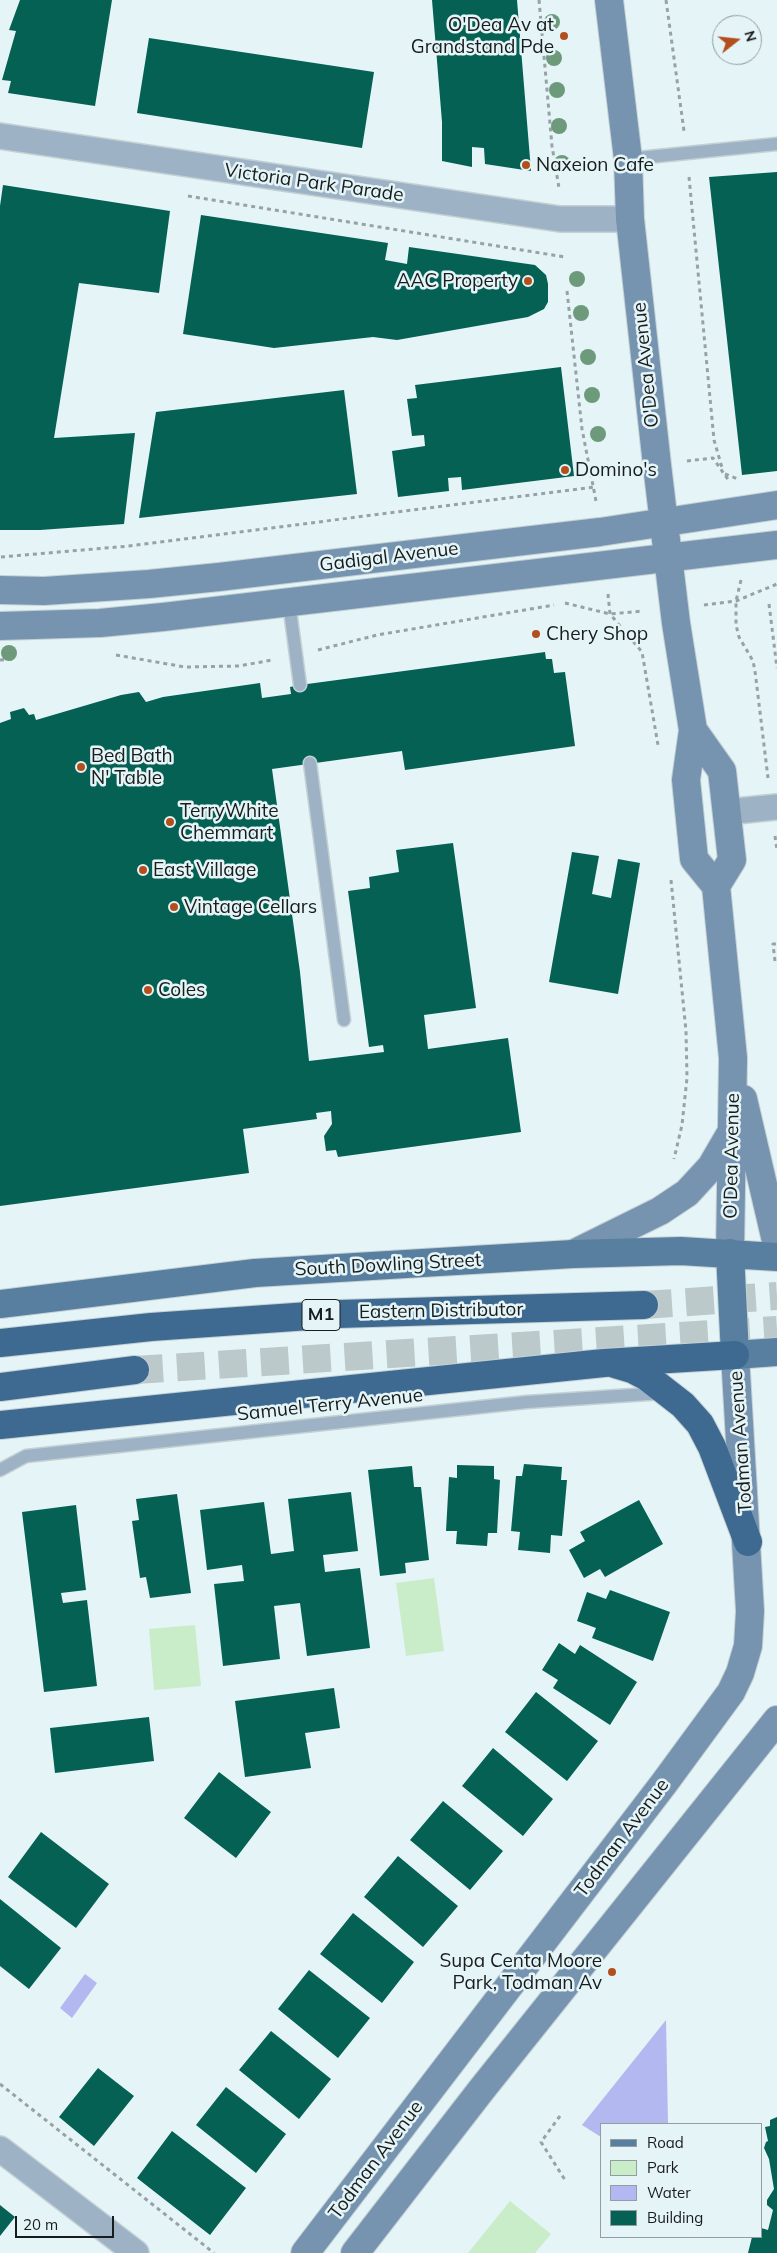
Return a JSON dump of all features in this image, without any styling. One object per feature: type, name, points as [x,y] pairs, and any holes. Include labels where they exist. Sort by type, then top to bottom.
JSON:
[{"type":"highway","name":"Eastern Distributor","points":[[0,1342],[277,1317],[644,1305]]},
{"type":"highway","points":[[0,1425],[604,1363],[735,1355]]},
{"type":"highway","points":[[604,1363],[632,1369],[668,1392],[683,1405],[704,1430],[748,1542]]},
{"type":"highway","points":[[0,1387],[135,1370]]},
{"type":"main road","name":"South Dowling Street","points":[[0,1304],[255,1273],[573,1254],[681,1251],[777,1257]]},
{"type":"main road","points":[[730,1253],[735,1355],[777,1352]]},
{"type":"street","name":"O'Dea Avenue","points":[[609,0],[628,159],[630,219],[664,522],[693,730],[686,780],[694,859],[716,886],[733,1058],[730,1253]]},
{"type":"street","name":"Victoria Park Parade","points":[[0,136],[560,219],[630,219]]},
{"type":"street","name":"Gadigal Avenue","points":[[0,590],[44,591],[149,584],[586,534],[777,505]]},
{"type":"street","name":"Gadigal Avenue","points":[[0,626],[100,623],[289,603],[777,545]]},
{"type":"street","name":"O'Dea Avenue","points":[[693,730],[722,771],[732,860],[716,886]]},
{"type":"street","points":[[726,812],[775,807]]},
{"type":"street","name":"O'Dea Avenue","points":[[733,1058],[777,1244]]},
{"type":"street","points":[[573,1254],[660,1211],[687,1193],[711,1167],[733,1128]]},
{"type":"street","name":"Todman Avenue","points":[[305,2253],[666,1782],[731,1692],[740,1673],[748,1646],[750,1611],[748,1542],[735,1355]]},
{"type":"street","name":"Todman Avenue","points":[[355,2253],[482,2089],[777,1720]]},
{"type":"street","points":[[0,2149],[136,2253]]},
{"type":"lane","points":[[628,159],[777,144]]},
{"type":"lane","points":[[289,603],[300,685]]},
{"type":"lane","points":[[310,764],[344,1020]]},
{"type":"lane","name":"Samuel Terry Avenue","points":[[0,1470],[26,1456],[534,1402],[668,1392]]},
{"type":"path","points":[[539,0],[552,146],[559,191]]},
{"type":"path","points":[[666,0],[686,153],[714,440],[724,474]]},
{"type":"path","points":[[185,196],[565,257]]},
{"type":"path","points":[[0,557],[129,546],[594,487],[589,473],[582,429],[568,291]]},
{"type":"path","points":[[589,473],[615,470]]},
{"type":"path","points":[[741,578],[736,601],[736,625],[738,637],[753,661],[775,807],[777,850]]},
{"type":"path","points":[[720,604],[736,601],[777,584]]},
{"type":"path","points":[[769,604],[777,668]]},
{"type":"path","points":[[775,961],[773,944],[777,944]]},
{"type":"path","points":[[670,1168],[674,1160],[682,1125],[687,1078]]},
{"type":"path","points":[[0,2084],[214,2253]]},
{"type":"path","points":[[560,2116],[541,2142],[565,2180]]},
{"type":"green space","points":[[434,1578],[444,1651],[406,1656],[396,1583]]},
{"type":"green space","points":[[195,1625],[201,1686],[154,1690],[149,1629]]},
{"type":"green space","points":[[510,2201],[551,2234],[535,2253],[468,2253]]},
{"type":"water","points":[[85,1974],[97,1983],[72,2018],[60,2008]]},
{"type":"water","points":[[666,2020],[668,2123],[600,2123],[600,2136],[582,2125]]},
{"type":"building","points":[[20,0],[112,0],[95,106],[8,93],[11,81],[2,80],[16,31],[9,30]]},
{"type":"building","points":[[432,0],[517,0],[531,171],[485,164],[484,148],[472,147],[472,167],[442,161],[442,122]]},
{"type":"building","points":[[149,38],[374,72],[362,148],[137,113]]},
{"type":"building","points":[[777,172],[777,471],[742,475],[709,177]]},
{"type":"building","points":[[3,185],[170,211],[159,293],[79,283],[54,438],[135,433],[124,524],[40,530],[0,530],[0,206]]},
{"type":"building","points":[[201,215],[388,243],[385,260],[407,264],[409,247],[535,265],[546,275],[548,302],[544,309],[528,317],[397,340],[373,337],[274,348],[183,334]]},
{"type":"building","points":[[561,367],[574,476],[462,490],[461,477],[448,478],[449,491],[398,497],[392,451],[425,446],[424,435],[412,436],[407,399],[417,398],[415,385]]},
{"type":"building","points":[[344,390],[357,494],[139,518],[156,412]]},
{"type":"building","name":"East Village","points":[[545,652],[546,659],[552,659],[554,673],[565,672],[575,746],[405,770],[402,751],[272,769],[300,972],[309,1061],[384,1052],[383,1045],[369,1047],[348,891],[370,888],[369,877],[399,872],[396,850],[453,843],[476,1008],[424,1015],[428,1049],[508,1038],[521,1132],[338,1157],[336,1150],[326,1151],[324,1136],[332,1124],[331,1111],[316,1113],[317,1119],[243,1129],[249,1173],[0,1206],[0,723],[11,719],[10,712],[24,708],[29,715],[34,714],[36,720],[121,695],[139,692],[146,702],[163,697],[260,683],[262,698],[291,694],[290,687],[300,685]]},
{"type":"building","points":[[572,852],[599,856],[592,894],[611,898],[618,859],[640,863],[618,994],[549,982]]},
{"type":"building","points":[[524,1464],[562,1467],[561,1480],[567,1480],[562,1536],[551,1535],[550,1553],[518,1550],[520,1532],[511,1531],[516,1476],[522,1476]]},
{"type":"building","points":[[457,1465],[494,1466],[494,1479],[500,1480],[497,1533],[488,1533],[487,1546],[456,1544],[457,1531],[446,1531],[449,1477],[457,1478]]},
{"type":"building","points":[[412,1466],[414,1487],[421,1487],[429,1560],[405,1563],[406,1573],[380,1576],[368,1470]]},
{"type":"building","points":[[351,1492],[358,1551],[323,1555],[325,1572],[360,1568],[370,1648],[307,1656],[300,1603],[274,1606],[280,1659],[223,1666],[214,1584],[244,1581],[242,1565],[207,1570],[200,1510],[264,1502],[271,1554],[294,1551],[288,1499]]},
{"type":"building","points":[[177,1494],[191,1593],[150,1598],[146,1577],[140,1578],[132,1521],[139,1520],[136,1499]]},
{"type":"building","points":[[639,1500],[663,1544],[605,1577],[600,1569],[584,1578],[569,1550],[585,1541],[580,1532]]},
{"type":"building","points":[[76,1505],[86,1590],[61,1593],[63,1603],[87,1600],[97,1686],[44,1692],[22,1512]]},
{"type":"building","points":[[610,1590],[670,1612],[653,1661],[592,1638],[596,1628],[577,1621],[587,1592],[606,1599]]},
{"type":"building","points":[[559,1643],[575,1654],[580,1645],[637,1682],[610,1725],[553,1688],[558,1680],[542,1670]]},
{"type":"building","points":[[334,1688],[340,1728],[305,1733],[311,1768],[245,1777],[235,1701]]},
{"type":"building","points":[[536,1692],[598,1741],[567,1781],[505,1732]]},
{"type":"building","points":[[149,1717],[154,1761],[55,1773],[50,1728]]},
{"type":"building","points":[[493,1748],[553,1799],[523,1836],[462,1786]]},
{"type":"building","points":[[219,1772],[271,1812],[236,1858],[184,1818]]},
{"type":"building","points":[[443,1801],[503,1851],[470,1890],[410,1840]]},
{"type":"building","points":[[41,1832],[109,1884],[76,1928],[8,1877]]},
{"type":"building","points":[[398,1856],[458,1906],[423,1947],[364,1897]]},
{"type":"building","points":[[0,1899],[61,1948],[29,1989],[0,1966]]},
{"type":"building","points":[[353,1913],[414,1962],[382,2003],[320,1954]]},
{"type":"building","points":[[309,1970],[370,2018],[338,2058],[278,2009]]},
{"type":"building","points":[[271,2031],[331,2079],[299,2119],[239,2070]]},
{"type":"building","points":[[98,2068],[134,2096],[94,2146],[59,2117]]},
{"type":"building","points":[[226,2087],[286,2134],[256,2173],[196,2125]]},
{"type":"building","points":[[777,2117],[777,2253],[748,2253],[752,2238],[762,2238],[762,2228],[768,2230],[773,2210],[767,2205],[767,2200],[774,2189],[769,2159],[764,2148],[768,2141],[765,2127],[770,2126],[770,2120]]},
{"type":"building","points":[[172,2131],[246,2188],[210,2235],[137,2178]]},
{"type":"building","points":[[0,2205],[15,2217],[0,2236]]},
{"type":"tunnel","points":[[644,1305],[777,1296]]},
{"type":"tunnel","points":[[135,1370],[777,1330]]},
{"type":"place","name":"O'Dea Av at Grandstand Pde","points":[[564,36]]},
{"type":"place","name":"Naxeion Cafe","points":[[526,165]]},
{"type":"place","name":"AAC Property","points":[[528,281]]},
{"type":"place","name":"Domino's","points":[[565,470]]},
{"type":"place","name":"Chery Shop","points":[[536,634]]},
{"type":"place","name":"Bed Bath N' Table","points":[[81,767]]},
{"type":"place","name":"TerryWhite Chemmart","points":[[170,822]]},
{"type":"place","name":"East Village","points":[[143,870]]},
{"type":"place","name":"Vintage Cellars","points":[[174,907]]},
{"type":"place","name":"Coles","points":[[148,990]]},
{"type":"place","name":"Supa Centa Moore Park, Todman Av","points":[[612,1972]]}]
